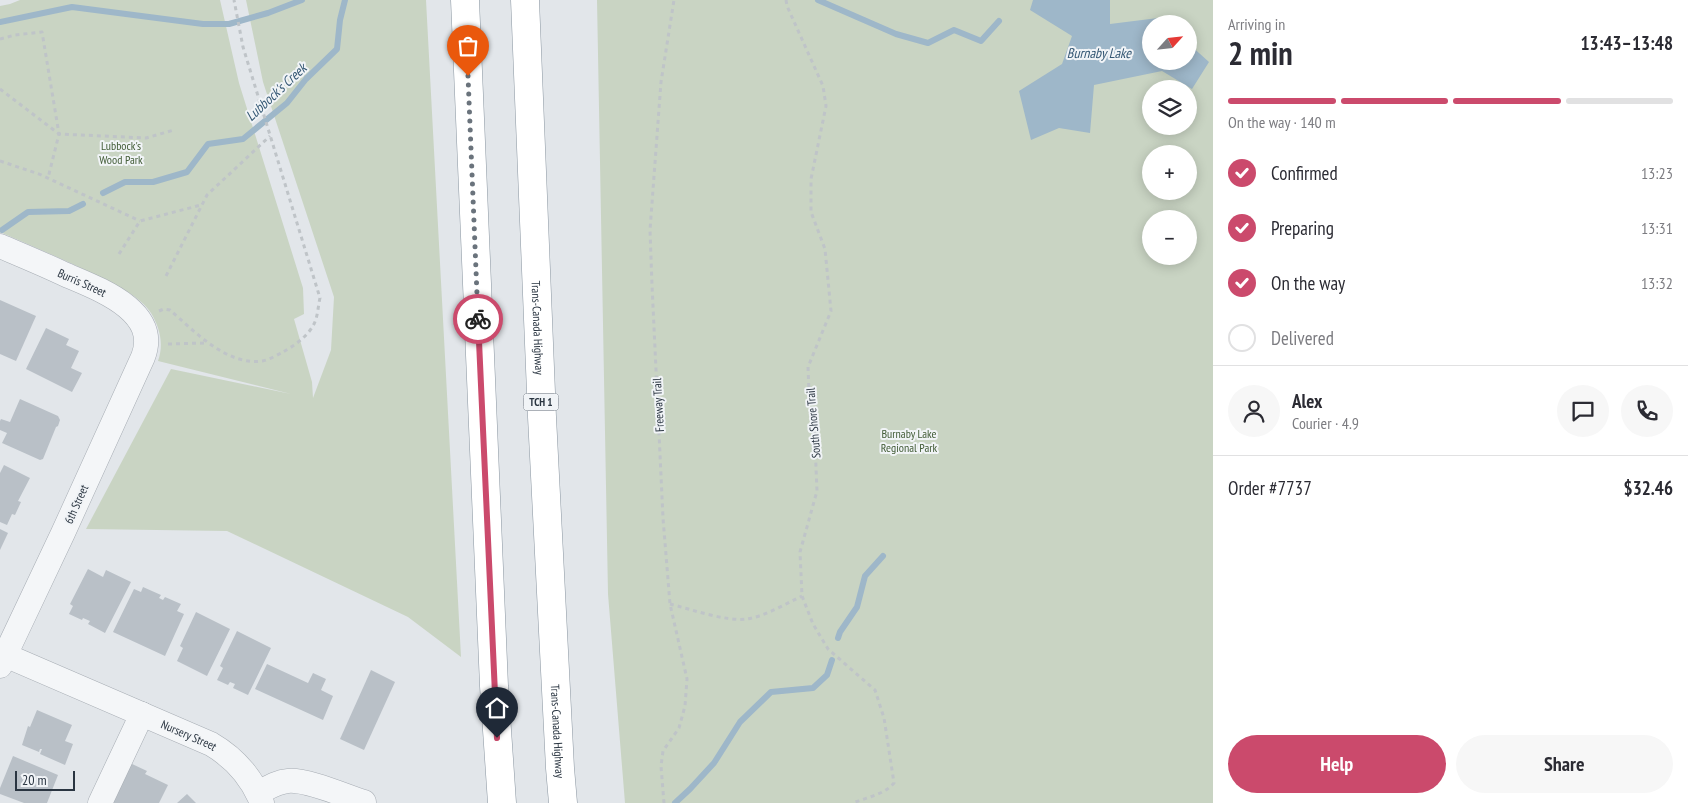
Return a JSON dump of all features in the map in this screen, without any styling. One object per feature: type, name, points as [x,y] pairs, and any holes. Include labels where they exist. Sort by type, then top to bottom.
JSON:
[{"type":"highway","points":[[465,0],[494,676],[502,803]]},
{"type":"highway","name":"Trans-Canada Highway","points":[[525,0],[542,417],[563,803]]},
{"type":"street","name":"Burris Street","points":[[0,246],[99,289],[118,300],[127,306],[138,318],[145,333],[156,342]]},
{"type":"street","name":"6th Street","points":[[2,658],[63,533],[146,349],[156,342]]},
{"type":"street","name":"Nursery Street","points":[[2,658],[211,744],[224,752],[247,775],[260,798],[272,785],[288,781],[303,782],[364,802]]},
{"type":"street","points":[[100,803],[142,714]]},
{"type":"path","name":"Freeway Trail","points":[[664,803],[661,766],[663,751],[679,728],[685,706],[687,679],[670,604],[662,499],[650,230],[661,82],[674,0]]},
{"type":"path","name":"South Shore Trail","points":[[786,0],[823,86],[826,106],[811,179],[811,212],[824,249],[831,312],[808,367],[815,430],[817,491],[800,552],[802,596],[813,624],[828,649],[874,690],[884,718],[894,783],[887,792],[853,803]]},
{"type":"path","points":[[154,310],[160,312],[164,309],[170,310],[207,343],[244,360],[262,361],[290,348],[305,336],[314,323],[320,298],[243,48],[235,1]]},
{"type":"path","points":[[0,40],[15,35],[42,32],[59,134],[48,178]]},
{"type":"path","points":[[0,90],[59,134],[146,138],[174,130]]},
{"type":"path","points":[[166,276],[207,195],[270,136]]},
{"type":"path","points":[[0,161],[48,178],[140,221],[202,204]]},
{"type":"path","points":[[118,254],[140,221]]},
{"type":"path","points":[[156,342],[207,343]]},
{"type":"path","points":[[670,604],[732,619],[747,619],[768,612],[802,596]]},
{"type":"green space","name":"Lubbock's Wood Park","points":[[20,0],[220,0],[239,83],[303,288],[304,314],[294,319],[312,382],[313,398],[331,350],[334,297],[263,82],[246,0],[426,0],[461,657],[408,617],[227,531],[86,529],[171,369],[291,394],[158,361],[161,342],[157,324],[151,313],[135,297],[89,272],[0,232],[0,6]]},
{"type":"green space","name":"Burnaby Lake Regional Park","points":[[597,0],[1213,0],[1213,803],[625,803],[608,594]]},
{"type":"water","name":"Burnaby Lake","points":[[1033,0],[1110,0],[1110,24],[1142,20],[1142,70],[1198,70],[1198,52],[1209,62],[1197,81],[1177,80],[1162,71],[1094,85],[1090,133],[1059,128],[1031,140],[1019,91],[1062,64],[1072,36],[1030,10]]},
{"type":"building","points":[[0,300],[36,316],[16,361],[0,354]]},
{"type":"building","points":[[46,328],[69,339],[66,345],[79,351],[71,368],[82,373],[72,392],[26,369]]},
{"type":"building","points":[[20,399],[58,416],[60,420],[43,459],[40,460],[2,443],[7,433],[0,430],[0,421],[1,419],[10,422]]},
{"type":"building","points":[[4,465],[30,478],[18,501],[21,502],[15,515],[12,514],[7,525],[0,522],[0,473]]},
{"type":"building","points":[[0,529],[8,533],[0,550]]},
{"type":"building","points":[[88,569],[103,577],[106,570],[131,582],[105,633],[88,624],[90,621],[83,618],[82,620],[69,614],[73,606],[70,604]]},
{"type":"building","points":[[143,587],[161,595],[159,598],[163,600],[165,597],[181,604],[177,611],[184,614],[165,656],[113,632],[134,589],[141,592]]},
{"type":"building","points":[[196,612],[230,629],[207,676],[177,661],[183,648],[180,646]]},
{"type":"building","points":[[237,631],[271,648],[248,695],[233,688],[235,684],[230,682],[228,685],[217,680],[223,668],[220,666]]},
{"type":"building","points":[[267,664],[308,683],[313,673],[326,679],[321,690],[333,696],[323,720],[255,689]]},
{"type":"building","points":[[371,670],[395,682],[364,750],[340,739]]},
{"type":"building","points":[[37,710],[72,725],[65,741],[73,744],[65,765],[40,754],[42,749],[39,752],[22,745],[28,726],[30,727]]},
{"type":"building","points":[[13,756],[58,775],[47,803],[24,803],[0,794],[0,788]]},
{"type":"building","points":[[130,763],[147,771],[145,774],[168,785],[159,803],[112,803]]},
{"type":"building","points":[[187,794],[196,803],[177,803]]},
{"type":"waterway","points":[[0,22],[72,7],[203,24],[229,24],[268,13],[302,0]]},
{"type":"waterway","name":"Lubbock's Creek","points":[[103,193],[125,182],[153,182],[187,172],[208,144],[243,139],[287,103],[306,79],[337,49],[340,20],[345,0]]},
{"type":"waterway","name":"Lubbock's Creek","points":[[818,0],[896,34],[928,43],[954,30],[981,41],[999,21]]},
{"type":"waterway","name":"Lubbock's Creek","points":[[2,230],[28,212],[69,211],[83,204]]},
{"type":"waterway","points":[[838,638],[857,607],[865,576],[883,556]]},
{"type":"waterway","points":[[675,803],[714,763],[740,722],[771,692],[813,688],[827,675],[832,660]]},
{"type":"way so far","points":[[468,76],[478,319]]},
{"type":"route","points":[[478,319],[497,738]]}]
